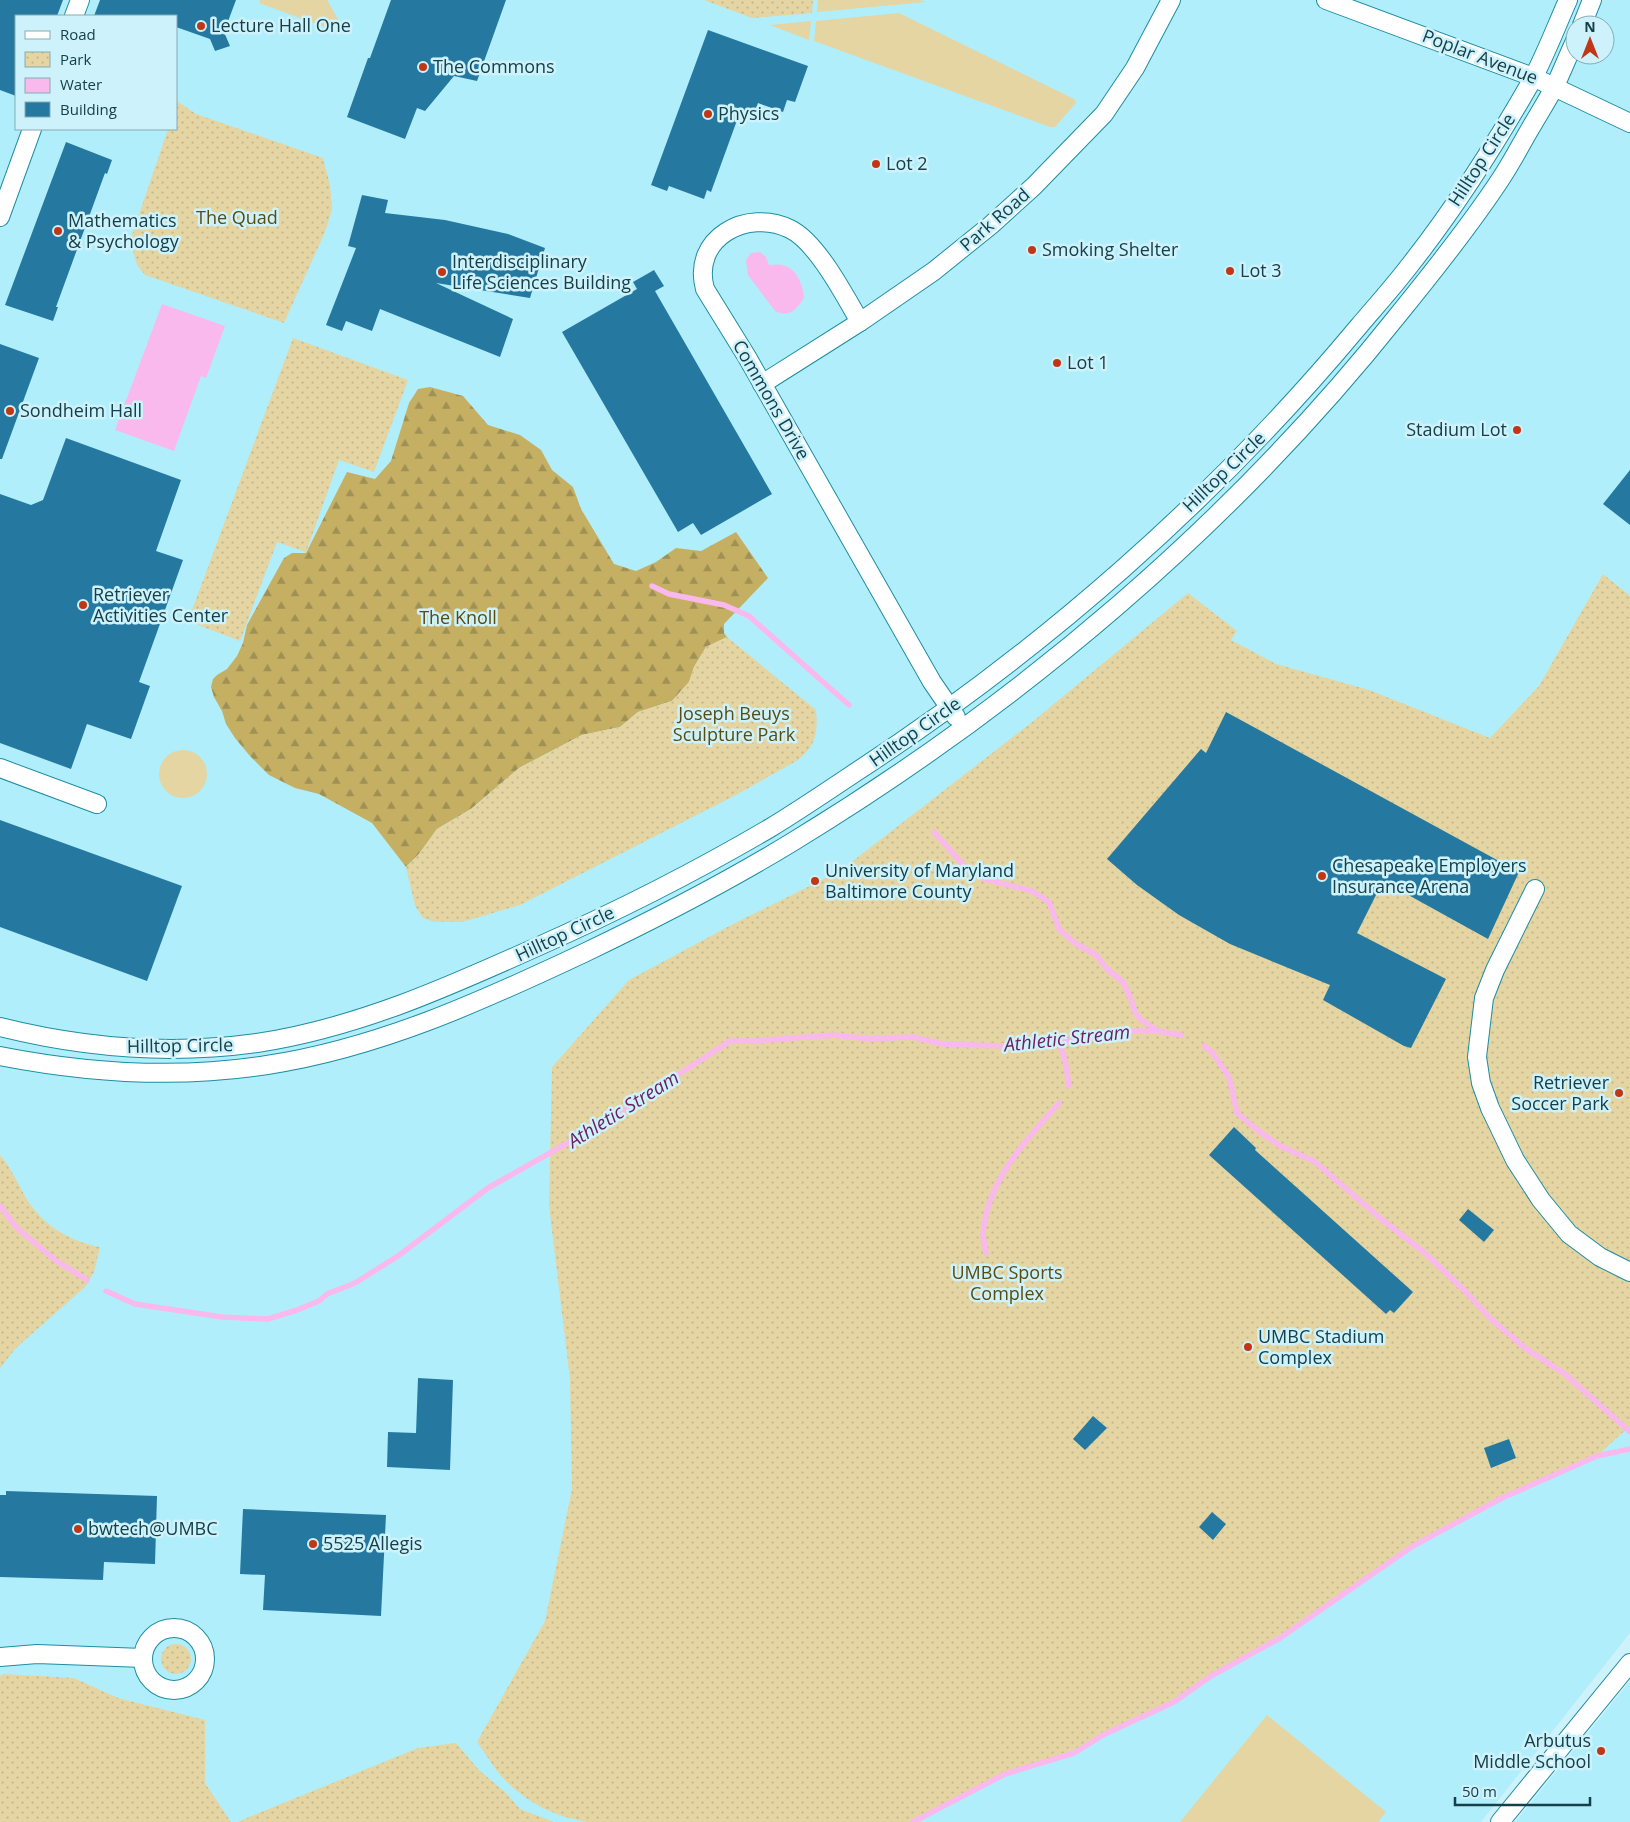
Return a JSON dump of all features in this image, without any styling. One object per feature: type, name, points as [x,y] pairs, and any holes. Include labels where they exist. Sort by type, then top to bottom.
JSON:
[{"type":"street","points":[[74,15],[80,0]]},
{"type":"street","name":"Park Road","points":[[762,384],[860,322],[934,272],[991,225],[1034,186],[1104,114],[1135,68],[1171,0]]},
{"type":"street","name":"Poplar Avenue","points":[[1326,0],[1534,77],[1630,123]]},
{"type":"street","name":"Hilltop Circle","points":[[0,1027],[30,1035],[86,1044],[136,1049],[202,1049],[260,1042],[340,1026],[384,1012],[447,988],[606,916],[704,866],[775,825],[887,752],[950,708],[1041,639],[1128,564],[1274,423],[1333,358],[1412,262],[1480,168],[1534,77],[1568,0]]},
{"type":"street","points":[[1586,15],[1592,0]]},
{"type":"street","name":"Hilltop Circle","points":[[0,1056],[88,1069],[138,1072],[203,1072],[264,1066],[345,1049],[455,1011],[532,977],[656,917],[731,878],[795,841],[963,728],[1057,656],[1142,584],[1224,507],[1291,439],[1368,353],[1431,275],[1500,180],[1555,86],[1565,64]]},
{"type":"street","points":[[0,217],[32,130]]},
{"type":"street","name":"Commons Drive","points":[[860,322],[830,272],[807,241],[791,229],[771,222],[751,222],[734,227],[710,245],[703,264],[702,276],[705,289],[762,384],[925,670],[963,728]]},
{"type":"street","points":[[0,768],[97,804]]},
{"type":"street","points":[[1535,889],[1495,970],[1484,998],[1477,1057],[1480,1083],[1515,1160],[1541,1200],[1569,1234],[1600,1257],[1630,1272]]},
{"type":"street","points":[[0,1657],[37,1654],[143,1658]]},
{"type":"street","points":[[1500,1822],[1630,1663]]},
{"type":"shaded area","name":"University of Maryland Baltimore County","points":[[0,0],[1630,0],[1630,1633],[1481,1822],[0,1822]]},
{"type":"shaded area","name":"Arbutus Middle School","points":[[1630,1681],[1630,1822],[1515,1822]]},
{"type":"green space","points":[[260,0],[327,0],[347,35],[259,3]]},
{"type":"green space","points":[[704,0],[813,0],[812,13],[752,18]]},
{"type":"green space","points":[[818,0],[920,0],[926,2],[817,12]]},
{"type":"green space","points":[[899,13],[1074,99],[1076,103],[1055,127],[1050,127],[814,41],[816,21]]},
{"type":"green space","points":[[811,21],[809,40],[770,25]]},
{"type":"green space","name":"The Quad","points":[[178,102],[196,114],[323,158],[330,185],[332,209],[325,232],[284,323],[145,275],[137,265],[130,241],[168,130],[178,130]]},
{"type":"green space","points":[[293,338],[408,380],[374,472],[339,460],[306,552],[277,542],[240,641],[188,621]]},
{"type":"green space","name":"The Knoll","points":[[430,387],[463,396],[488,425],[520,435],[541,450],[552,470],[573,487],[581,509],[614,564],[636,571],[656,562],[676,548],[701,551],[736,532],[768,578],[724,624],[724,633],[727,637],[706,647],[694,667],[689,682],[672,701],[638,712],[620,727],[582,735],[519,768],[471,809],[437,829],[419,854],[406,867],[372,823],[319,794],[295,788],[269,775],[235,738],[226,724],[211,687],[213,679],[227,669],[237,656],[243,643],[247,625],[284,558],[292,553],[306,553],[347,472],[375,479],[391,461],[409,403],[418,389]]},
{"type":"green space","name":"UMBC Sports Complex","points":[[1603,574],[1630,596],[1630,1426],[1597,1456],[1502,1498],[1413,1546],[1322,1608],[1174,1702],[1090,1744],[1005,1774],[914,1822],[589,1822],[554,1813],[533,1802],[513,1788],[497,1771],[477,1742],[545,1621],[572,1489],[570,1379],[549,1206],[552,1067],[629,980],[735,923],[840,871],[1031,723],[1188,593],[1237,631],[1231,640],[1276,664],[1369,690],[1490,738],[1539,686]]},
{"type":"green space","name":"Joseph Beuys Sculpture Park","points":[[727,637],[816,710],[817,725],[812,744],[798,760],[736,795],[520,905],[462,922],[435,922],[423,918],[415,906],[406,867],[419,854],[437,829],[471,809],[519,768],[582,735],[620,727],[638,712],[672,701],[689,682],[694,667],[706,647]]},
{"type":"green space","points":[[178,750],[188,750],[200,757],[207,769],[207,779],[200,791],[188,798],[178,798],[170,794],[163,787],[159,779],[159,769],[163,761],[170,754]]},
{"type":"green space","points":[[0,1155],[34,1210],[42,1218],[59,1232],[69,1237],[100,1247],[94,1272],[86,1286],[16,1348],[0,1368]]},
{"type":"green space","points":[[176,1644],[182,1645],[190,1653],[190,1665],[182,1673],[176,1674],[170,1673],[162,1665],[161,1659],[162,1653],[170,1645]]},
{"type":"green space","points":[[3,1674],[74,1678],[118,1698],[205,1720],[205,1783],[231,1822],[0,1822],[0,1676]]},
{"type":"green space","points":[[1267,1715],[1386,1812],[1378,1822],[1180,1822]]},
{"type":"green space","points":[[456,1743],[479,1770],[507,1794],[520,1809],[554,1822],[237,1822],[418,1748]]},
{"type":"water","points":[[760,252],[766,257],[769,265],[787,267],[798,278],[804,298],[792,312],[784,314],[775,311],[748,275],[746,260],[751,253]]},
{"type":"water","points":[[162,304],[225,326],[206,378],[201,376],[174,451],[115,430]]},
{"type":"building","points":[[0,0],[63,0],[57,15],[15,15],[15,96],[0,90]]},
{"type":"building","points":[[100,0],[236,0],[224,32],[230,46],[215,51],[210,39],[178,28],[178,15],[94,15]]},
{"type":"building","name":"The Commons","points":[[391,0],[506,0],[477,81],[454,76],[425,111],[417,108],[405,139],[347,117]]},
{"type":"building","name":"Physics","points":[[708,30],[808,66],[795,102],[787,100],[783,112],[758,103],[753,117],[740,112],[711,192],[707,190],[704,199],[669,186],[667,191],[651,185]]},
{"type":"building","name":"Mathematics & Psychology","points":[[66,142],[112,160],[107,174],[105,173],[56,307],[58,307],[53,321],[5,305]]},
{"type":"building","name":"Interdisciplinary Life Sciences Building","points":[[362,195],[388,200],[385,213],[445,220],[508,234],[545,248],[530,298],[436,283],[513,319],[500,357],[380,309],[372,331],[346,321],[342,331],[326,325],[356,248],[348,246]]},
{"type":"building","points":[[654,270],[664,286],[655,291],[772,494],[701,535],[693,523],[678,532],[562,332],[637,289],[633,282]]},
{"type":"building","name":"Sondheim Hall","points":[[0,344],[39,358],[2,459],[0,459]]},
{"type":"building","name":"Retriever Activities Center","points":[[66,438],[181,480],[156,551],[183,560],[139,682],[150,686],[131,739],[87,724],[71,769],[0,743],[0,494],[31,505],[43,500]]},
{"type":"building","points":[[1630,470],[1630,525],[1603,504]]},
{"type":"building","name":"Chesapeake Employers Insurance Arena","points":[[1226,712],[1519,872],[1488,939],[1383,881],[1357,933],[1446,979],[1411,1048],[1404,1046],[1323,1000],[1330,985],[1230,944],[1179,915],[1137,885],[1107,859],[1201,749],[1206,753]]},
{"type":"building","points":[[0,820],[182,886],[147,981],[0,927]]},
{"type":"building","points":[[1234,1127],[1256,1148],[1255,1150],[1413,1292],[1394,1313],[1390,1310],[1386,1314],[1209,1155]]},
{"type":"building","points":[[1468,1209],[1494,1230],[1484,1242],[1459,1220]]},
{"type":"building","points":[[418,1378],[453,1380],[450,1470],[387,1467],[388,1432],[416,1433]]},
{"type":"building","points":[[1093,1416],[1107,1428],[1085,1450],[1073,1439]]},
{"type":"building","points":[[1509,1439],[1516,1458],[1491,1468],[1484,1448]]},
{"type":"building","name":"bwtech@UMBC","points":[[6,1491],[157,1496],[155,1564],[104,1562],[103,1580],[0,1577],[0,1495],[6,1495]]},
{"type":"building","name":"5525 Allegis","points":[[243,1509],[386,1515],[381,1616],[263,1610],[265,1575],[240,1574]]},
{"type":"building","points":[[1212,1512],[1226,1524],[1213,1540],[1199,1527]]},
{"type":"waterway","points":[[652,586],[669,594],[724,605],[749,616],[849,705]]},
{"type":"waterway","points":[[934,832],[967,869],[984,879],[1032,891],[1049,902],[1059,929],[1075,943],[1096,955],[1107,969],[1123,982],[1135,1012],[1141,1020],[1157,1030]]},
{"type":"waterway","name":"Athletic Stream","points":[[106,1291],[135,1304],[222,1317],[268,1319],[297,1310],[319,1301],[327,1294],[355,1283],[398,1256],[488,1188],[578,1137],[607,1123],[730,1041],[757,1041],[833,1035],[870,1039],[912,1037],[943,1044],[1000,1046],[1062,1042],[1121,1031],[1158,1031],[1181,1035]]},
{"type":"waterway","points":[[1059,1042],[1065,1060],[1069,1086]]},
{"type":"waterway","points":[[1204,1046],[1212,1052],[1229,1077],[1237,1113],[1280,1146],[1314,1161],[1380,1218],[1425,1253],[1491,1319],[1525,1348],[1565,1374],[1630,1432]]},
{"type":"waterway","points":[[986,1253],[983,1234],[986,1215],[1000,1179],[1021,1147],[1059,1103]]},
{"type":"waterway","points":[[0,1206],[17,1228],[55,1260],[87,1280]]},
{"type":"waterway","points":[[913,1822],[1005,1774],[1074,1753],[1105,1734],[1174,1702],[1211,1676],[1280,1638],[1413,1546],[1502,1498],[1597,1456],[1630,1449]]},
{"type":"place","name":"Lecture Hall One","points":[[201,26]]},
{"type":"place","name":"The Commons","points":[[423,67]]},
{"type":"place","name":"Physics","points":[[708,114]]},
{"type":"place","name":"Lot 2","points":[[876,164]]},
{"type":"place","name":"Mathematics & Psychology","points":[[58,231]]},
{"type":"place","name":"Smoking Shelter","points":[[1032,250]]},
{"type":"place","name":"Lot 3","points":[[1230,271]]},
{"type":"place","name":"Interdisciplinary Life Sciences Building","points":[[442,272]]},
{"type":"place","name":"Lot 1","points":[[1057,363]]},
{"type":"place","name":"Sondheim Hall","points":[[10,411]]},
{"type":"place","name":"Stadium Lot","points":[[1517,430]]},
{"type":"place","name":"Retriever Activities Center","points":[[83,605]]},
{"type":"place","name":"Chesapeake Employers Insurance Arena","points":[[1322,876]]},
{"type":"place","name":"University of Maryland Baltimore County","points":[[815,881]]},
{"type":"place","name":"Retriever Soccer Park","points":[[1619,1093]]},
{"type":"place","name":"UMBC Stadium Complex","points":[[1248,1347]]},
{"type":"place","name":"bwtech@UMBC","points":[[78,1529]]},
{"type":"place","name":"5525 Allegis","points":[[313,1544]]},
{"type":"place","name":"Arbutus Middle School","points":[[1601,1751]]}]
